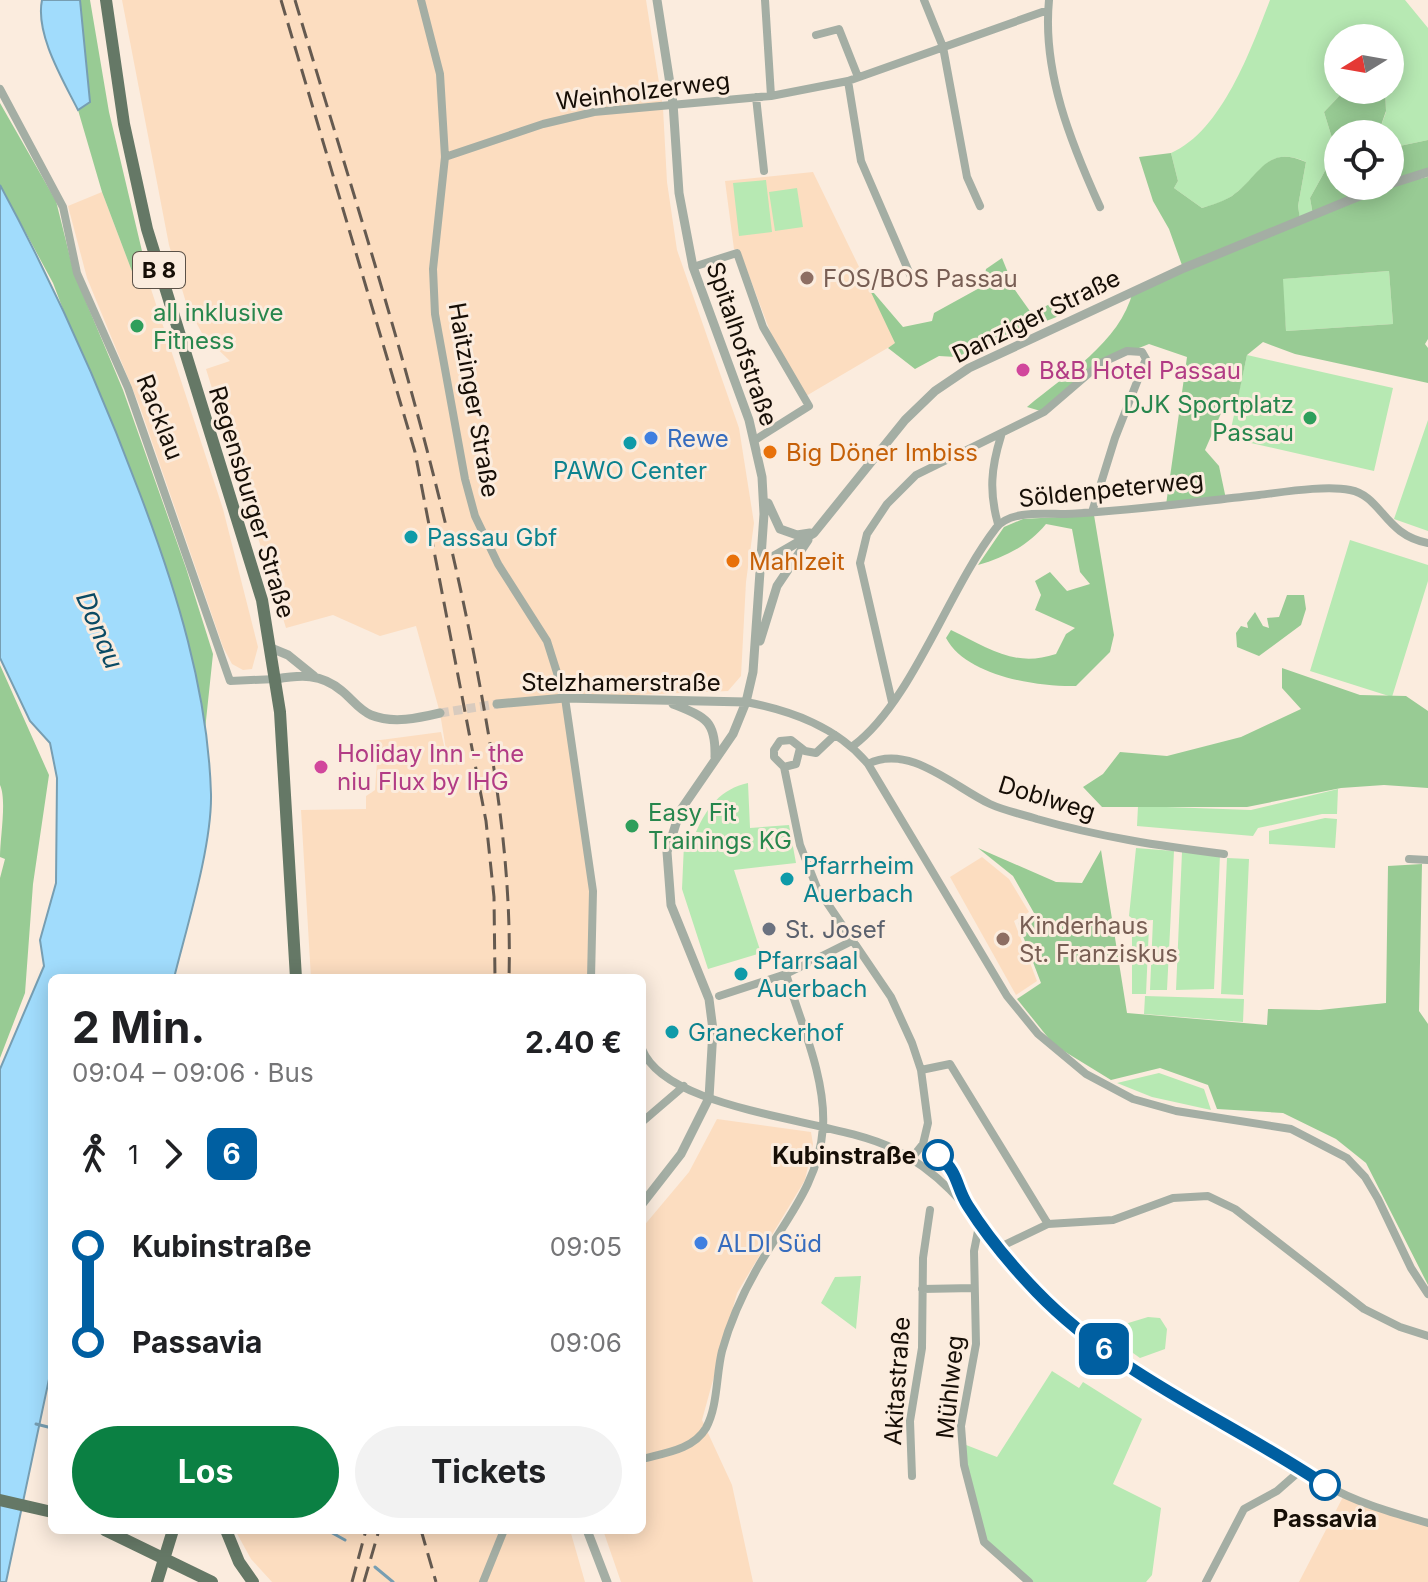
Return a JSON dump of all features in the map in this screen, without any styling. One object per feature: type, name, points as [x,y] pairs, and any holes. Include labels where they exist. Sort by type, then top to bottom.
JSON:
[{"type":"main road","name":"Regensburger Straße","points":[[106,0],[124,124],[147,229],[248,549],[271,648],[276,679],[296,974]]},
{"type":"main road","points":[[0,1500],[48,1511]]},
{"type":"main road","points":[[116,1534],[184,1565],[212,1582]]},
{"type":"main road","points":[[125,1534],[135,1541]]},
{"type":"main road","points":[[157,1582],[172,1534]]},
{"type":"main road","points":[[228,1534],[239,1562],[253,1582]]},
{"type":"street","name":"Haitzinger Straße","points":[[421,0],[440,74],[445,157],[433,269],[435,314],[465,479],[488,544],[547,641],[565,698],[593,891],[591,974]]},
{"type":"street","name":"Spitalhofstraße","points":[[657,0],[673,103],[679,193],[693,267],[755,440],[762,477],[762,563],[753,672],[746,702],[733,734],[680,811],[667,852],[666,871],[671,905],[709,999],[713,1030],[709,1098]]},
{"type":"street","points":[[765,0],[771,96]]},
{"type":"street","points":[[924,0],[943,47],[967,177],[980,206]]},
{"type":"street","points":[[1048,5],[1047,26],[1065,130],[1100,207]]},
{"type":"street","name":"Weinholzerweg","points":[[445,157],[594,112],[771,96],[848,81],[1048,5]]},
{"type":"street","points":[[816,35],[839,29],[858,77]]},
{"type":"street","points":[[848,81],[861,161],[912,279]]},
{"type":"street","name":"Racklau","points":[[0,89],[63,207],[77,273],[128,388],[230,681],[276,679]]},
{"type":"street","name":"Weinholzerweg","points":[[756,97],[764,171]]},
{"type":"street","points":[[1404,180],[1428,172]]},
{"type":"street","name":"Danziger Straße","points":[[762,563],[813,533],[905,420],[935,391],[969,368],[1184,268],[1350,200]]},
{"type":"street","points":[[693,267],[737,253],[763,327],[809,406],[755,440]]},
{"type":"street","points":[[892,702],[860,563],[867,534],[887,504],[916,475],[1001,436],[1044,412],[1101,363],[1127,351],[1142,352],[1146,359],[1110,451],[1092,512]]},
{"type":"street","points":[[998,524],[992,502],[991,469],[1001,436]]},
{"type":"street","points":[[762,477],[770,513],[780,529],[797,535],[813,533]]},
{"type":"street","name":"Söldenpeterweg","points":[[853,746],[869,734],[892,702],[957,584],[998,524],[1019,515],[1092,512],[1295,491],[1351,490],[1370,499],[1411,540],[1428,543]]},
{"type":"street","points":[[753,672],[777,586],[813,533]]},
{"type":"street","points":[[271,648],[288,655],[314,676],[342,690],[369,714],[383,719],[412,719],[440,713]]},
{"type":"street","points":[[276,679],[314,676]]},
{"type":"street","name":"Stelzhamerstraße","points":[[497,704],[565,698],[746,702]]},
{"type":"street","points":[[666,701],[706,719],[716,736],[715,761]]},
{"type":"street","points":[[746,702],[797,715],[853,746],[868,764],[1007,996],[1038,1034],[1086,1074],[1133,1099],[1176,1111],[1291,1129],[1347,1158],[1365,1177],[1428,1294]]},
{"type":"street","points":[[835,735],[816,753],[786,739],[776,745],[774,757],[784,767],[806,865],[835,919],[854,940],[891,997],[921,1070],[928,1123],[923,1144],[911,1159]]},
{"type":"street","points":[[784,767],[796,764],[800,747]]},
{"type":"street","name":"Doblweg","points":[[868,764],[883,757],[904,760],[933,771],[992,805],[1065,827],[1133,844],[1224,854]]},
{"type":"street","points":[[1409,859],[1428,860]]},
{"type":"street","points":[[719,996],[786,974],[854,940]]},
{"type":"street","points":[[646,1458],[679,1449],[694,1441],[706,1428],[734,1317],[759,1265],[804,1196],[818,1165],[824,1124],[818,1083],[786,974]]},
{"type":"street","points":[[646,1057],[653,1070],[726,1106],[824,1124],[892,1148],[911,1159],[944,1182],[1037,1292],[1108,1352],[1326,1486],[1428,1523]]},
{"type":"street","points":[[921,1070],[950,1064],[1048,1224]]},
{"type":"street","points":[[646,1119],[684,1086]]},
{"type":"street","points":[[646,1199],[681,1154],[709,1098]]},
{"type":"street","points":[[1000,1247],[1048,1224],[1113,1220],[1173,1198],[1208,1196],[1235,1209],[1364,1309],[1400,1327],[1428,1336]]},
{"type":"street","name":"Akitastraße","points":[[912,1476],[910,1421],[922,1348],[922,1289],[930,1210]]},
{"type":"street","name":"Mühlweg","points":[[980,1221],[974,1251],[976,1344],[961,1426],[968,1489],[984,1542],[1029,1582]]},
{"type":"street","name":"Akitastraße","points":[[922,1289],[974,1288]]},
{"type":"street","points":[[1206,1582],[1244,1509],[1277,1491],[1302,1469]]},
{"type":"street","points":[[483,1582],[502,1534]]},
{"type":"street","points":[[589,1534],[607,1582]]},
{"type":"shaded area","points":[[122,0],[646,0],[663,108],[667,182],[677,250],[739,428],[754,523],[746,582],[741,676],[728,691],[565,698],[589,856],[591,974],[311,974],[301,810],[366,809],[366,796],[375,790],[378,748],[373,741],[441,732],[449,768],[440,713],[416,626],[380,636],[333,615],[286,628],[206,369],[230,361],[203,335],[187,306],[169,245]]},
{"type":"shaded area","name":"FOS/BOS Passau","points":[[813,172],[896,343],[806,396],[773,339],[739,249],[734,249],[725,181]]},
{"type":"shaded area","points":[[102,192],[133,274],[151,289],[223,509],[258,647],[252,669],[243,670],[232,664],[223,647],[140,407],[87,278],[68,206]]},
{"type":"shaded area","name":"Kinderhaus St. Franziskus","points":[[982,857],[1009,879],[1029,912],[1014,921],[1037,981],[1016,995],[950,877]]},
{"type":"shaded area","points":[[717,1119],[811,1132],[813,1144],[805,1180],[737,1293],[702,1420],[732,1485],[753,1582],[621,1582],[604,1534],[646,1534],[646,1223],[689,1172]]},
{"type":"shaded area","points":[[1345,1493],[1428,1524],[1428,1582],[1299,1582]]},
{"type":"shaded area","points":[[237,1534],[571,1534],[585,1582],[272,1582],[251,1559]]},
{"type":"green space","points":[[80,0],[90,0],[109,112],[151,289],[133,274],[102,192],[78,110],[90,102]]},
{"type":"green space","points":[[1270,0],[1405,0],[1428,28],[1428,140],[1404,145],[1404,120],[1383,120],[1386,104],[1404,104],[1404,24],[1324,24],[1324,104],[1332,104],[1324,112],[1326,120],[1324,120],[1324,173],[1310,198],[1313,215],[1300,220],[1298,206],[1306,162],[1282,157],[1264,165],[1232,196],[1202,208],[1174,188],[1178,181],[1171,153],[1189,142],[1220,108],[1254,41]]},
{"type":"green space","points":[[0,103],[56,201],[74,273],[123,390],[186,568],[213,654],[205,730],[185,630],[53,283],[0,185]]},
{"type":"green space","points":[[1332,104],[1386,104],[1383,120],[1326,120],[1324,112]]},
{"type":"green space","points":[[1428,140],[1428,168],[1404,177],[1404,145]]},
{"type":"green space","points":[[1171,153],[1178,181],[1174,188],[1202,208],[1232,196],[1272,160],[1292,157],[1306,162],[1298,206],[1300,219],[1313,215],[1310,198],[1324,173],[1324,200],[1404,200],[1404,182],[1428,177],[1428,339],[1425,344],[1428,348],[1428,383],[1295,354],[1263,342],[1247,355],[1238,398],[1226,402],[1205,450],[1219,466],[1226,499],[1166,505],[1187,357],[1149,344],[1101,363],[1044,412],[1027,407],[1104,342],[1126,310],[1133,291],[1183,268],[1169,229],[1153,201],[1139,157]],"holes":[[[1389,271],[1393,324],[1286,331],[1283,279]]]},
{"type":"green space","points":[[766,180],[772,232],[739,236],[733,183]]},
{"type":"green space","points":[[797,188],[803,227],[775,231],[769,192]]},
{"type":"green space","points":[[1002,258],[1015,290],[1032,314],[1053,302],[1064,314],[956,357],[939,356],[915,369],[888,348],[895,343],[868,286],[903,327],[932,321],[934,313],[983,286],[986,269]]},
{"type":"green space","points":[[1389,271],[1393,324],[1286,331],[1282,279]]},
{"type":"green space","name":"DJK Sportplatz Passau","points":[[1247,355],[1393,388],[1374,471],[1229,438]]},
{"type":"green space","points":[[1428,420],[1428,531],[1394,519]]},
{"type":"green space","points":[[1094,515],[1114,635],[1110,652],[1076,686],[1004,677],[969,662],[956,651],[946,638],[951,630],[1014,657],[1041,658],[1056,654],[1066,634],[1075,628],[1035,610],[1041,595],[1035,581],[1050,572],[1067,591],[1090,584],[1080,572],[1072,529],[1046,524],[1032,539],[1015,550],[978,565],[1004,527],[1023,519]]},
{"type":"green space","points":[[1350,540],[1428,565],[1428,581],[1392,697],[1310,671]]},
{"type":"green space","points":[[1287,595],[1304,595],[1306,609],[1301,625],[1259,656],[1237,647],[1236,633],[1241,626],[1248,628],[1247,623],[1255,612],[1263,626],[1269,628],[1267,618],[1279,617]]},
{"type":"green space","points":[[0,665],[49,775],[33,884],[25,993],[0,1058],[0,878],[5,859],[0,857],[3,809],[0,785]]},
{"type":"green space","points":[[1282,668],[1360,695],[1406,696],[1428,711],[1428,788],[1384,785],[1341,788],[1247,807],[1102,807],[1083,787],[1103,774],[1120,752],[1167,756],[1241,737],[1301,709],[1282,688]]},
{"type":"green space","points":[[748,783],[750,828],[789,825],[796,863],[734,870],[761,953],[708,969],[682,889],[684,844],[706,843],[706,833],[696,832],[710,807],[730,790]]},
{"type":"green space","points":[[1338,789],[1337,814],[1322,814],[1258,828],[1253,836],[1137,826],[1138,806],[1251,810]]},
{"type":"green space","points":[[1325,818],[1337,819],[1335,848],[1269,844],[1269,831]]},
{"type":"green space","points":[[978,848],[1056,882],[1082,883],[1101,850],[1127,1013],[1267,1025],[1268,1009],[1320,1010],[1386,1003],[1388,866],[1422,864],[1419,1011],[1428,1024],[1428,1285],[1366,1163],[1336,1139],[1283,1113],[1217,1109],[1208,1085],[1160,1068],[1111,1080],[1054,1045],[1017,999],[1041,983],[1018,923],[1034,913],[1013,876]]},
{"type":"green space","points":[[1136,848],[1174,851],[1167,990],[1150,990],[1153,920],[1136,921],[1129,916]]},
{"type":"green space","points":[[1182,852],[1220,855],[1214,989],[1176,990]]},
{"type":"green space","points":[[1227,858],[1249,859],[1243,995],[1221,994]]},
{"type":"green space","points":[[1132,925],[1149,926],[1146,994],[1132,994]]},
{"type":"green space","points":[[1145,996],[1244,999],[1243,1022],[1144,1014]]},
{"type":"green space","points":[[1159,1073],[1204,1089],[1211,1110],[1152,1097],[1117,1083]]},
{"type":"green space","points":[[861,1276],[856,1329],[821,1303],[835,1277]]},
{"type":"green space","points":[[1148,1317],[1160,1318],[1167,1329],[1165,1349],[1140,1358],[1102,1331]]},
{"type":"green space","points":[[1052,1371],[1079,1388],[1083,1382],[1142,1419],[1113,1484],[1161,1508],[1152,1575],[1146,1582],[1028,1582],[983,1542],[961,1443],[997,1457]]},
{"type":"water","points":[[42,0],[80,0],[90,102],[78,110],[46,42]]},
{"type":"water","name":"Donau","points":[[0,185],[75,337],[125,454],[153,530],[197,679],[209,755],[211,794],[203,861],[175,974],[48,974],[48,1384],[6,1582],[0,1582],[0,1069],[44,966],[40,940],[56,883],[57,778],[50,743],[30,721],[0,658]]},
{"type":"waterway","points":[[36,1424],[48,1427]]},
{"type":"waterway","points":[[334,1534],[345,1540]]},
{"type":"waterway","points":[[375,1567],[393,1582]]},
{"type":"tunnel","points":[[440,713],[497,704]]},
{"type":"railway","points":[[281,0],[415,452],[486,821],[494,897],[495,974]]},
{"type":"railway","points":[[295,0],[393,327],[458,576],[501,818],[508,898],[509,974]]},
{"type":"railway","points":[[352,1582],[365,1534]]},
{"type":"railway","points":[[364,1582],[378,1534]]},
{"type":"railway","points":[[422,1534],[436,1582]]},
{"type":"bus line","name":"6","points":[[938,1155],[962,1185],[966,1204],[1000,1247],[1037,1292],[1081,1330],[1141,1375],[1325,1485]]},
{"type":"place","name":"FOS/BOS Passau","points":[[807,278]]},
{"type":"place","name":"all inklusive Fitness","points":[[137,326]]},
{"type":"place","name":"B&B Hotel Passau","points":[[1023,370]]},
{"type":"place","name":"DJK Sportplatz Passau","points":[[1310,418]]},
{"type":"place","name":"Rewe","points":[[651,438]]},
{"type":"place","name":"PAWO Center","points":[[630,443]]},
{"type":"place","name":"Big Döner Imbiss","points":[[770,452]]},
{"type":"place","name":"Passau Gbf","points":[[411,537]]},
{"type":"place","name":"Mahlzeit","points":[[733,561]]},
{"type":"place","name":"Holiday Inn - the niu Flux by IHG","points":[[321,767]]},
{"type":"place","name":"Easy Fit Trainings KG","points":[[632,826]]},
{"type":"place","name":"Pfarrheim Auerbach","points":[[787,879]]},
{"type":"place","name":"St. Josef","points":[[769,929]]},
{"type":"place","name":"Kinderhaus St. Franziskus","points":[[1003,939]]},
{"type":"place","name":"Pfarrsaal Auerbach","points":[[741,974]]},
{"type":"place","name":"Graneckerhof","points":[[672,1032]]},
{"type":"place","name":"Kubinstraße","points":[[938,1155]]},
{"type":"place","name":"ALDI Süd","points":[[701,1243]]},
{"type":"place","name":"Passavia","points":[[1325,1485]]}]
